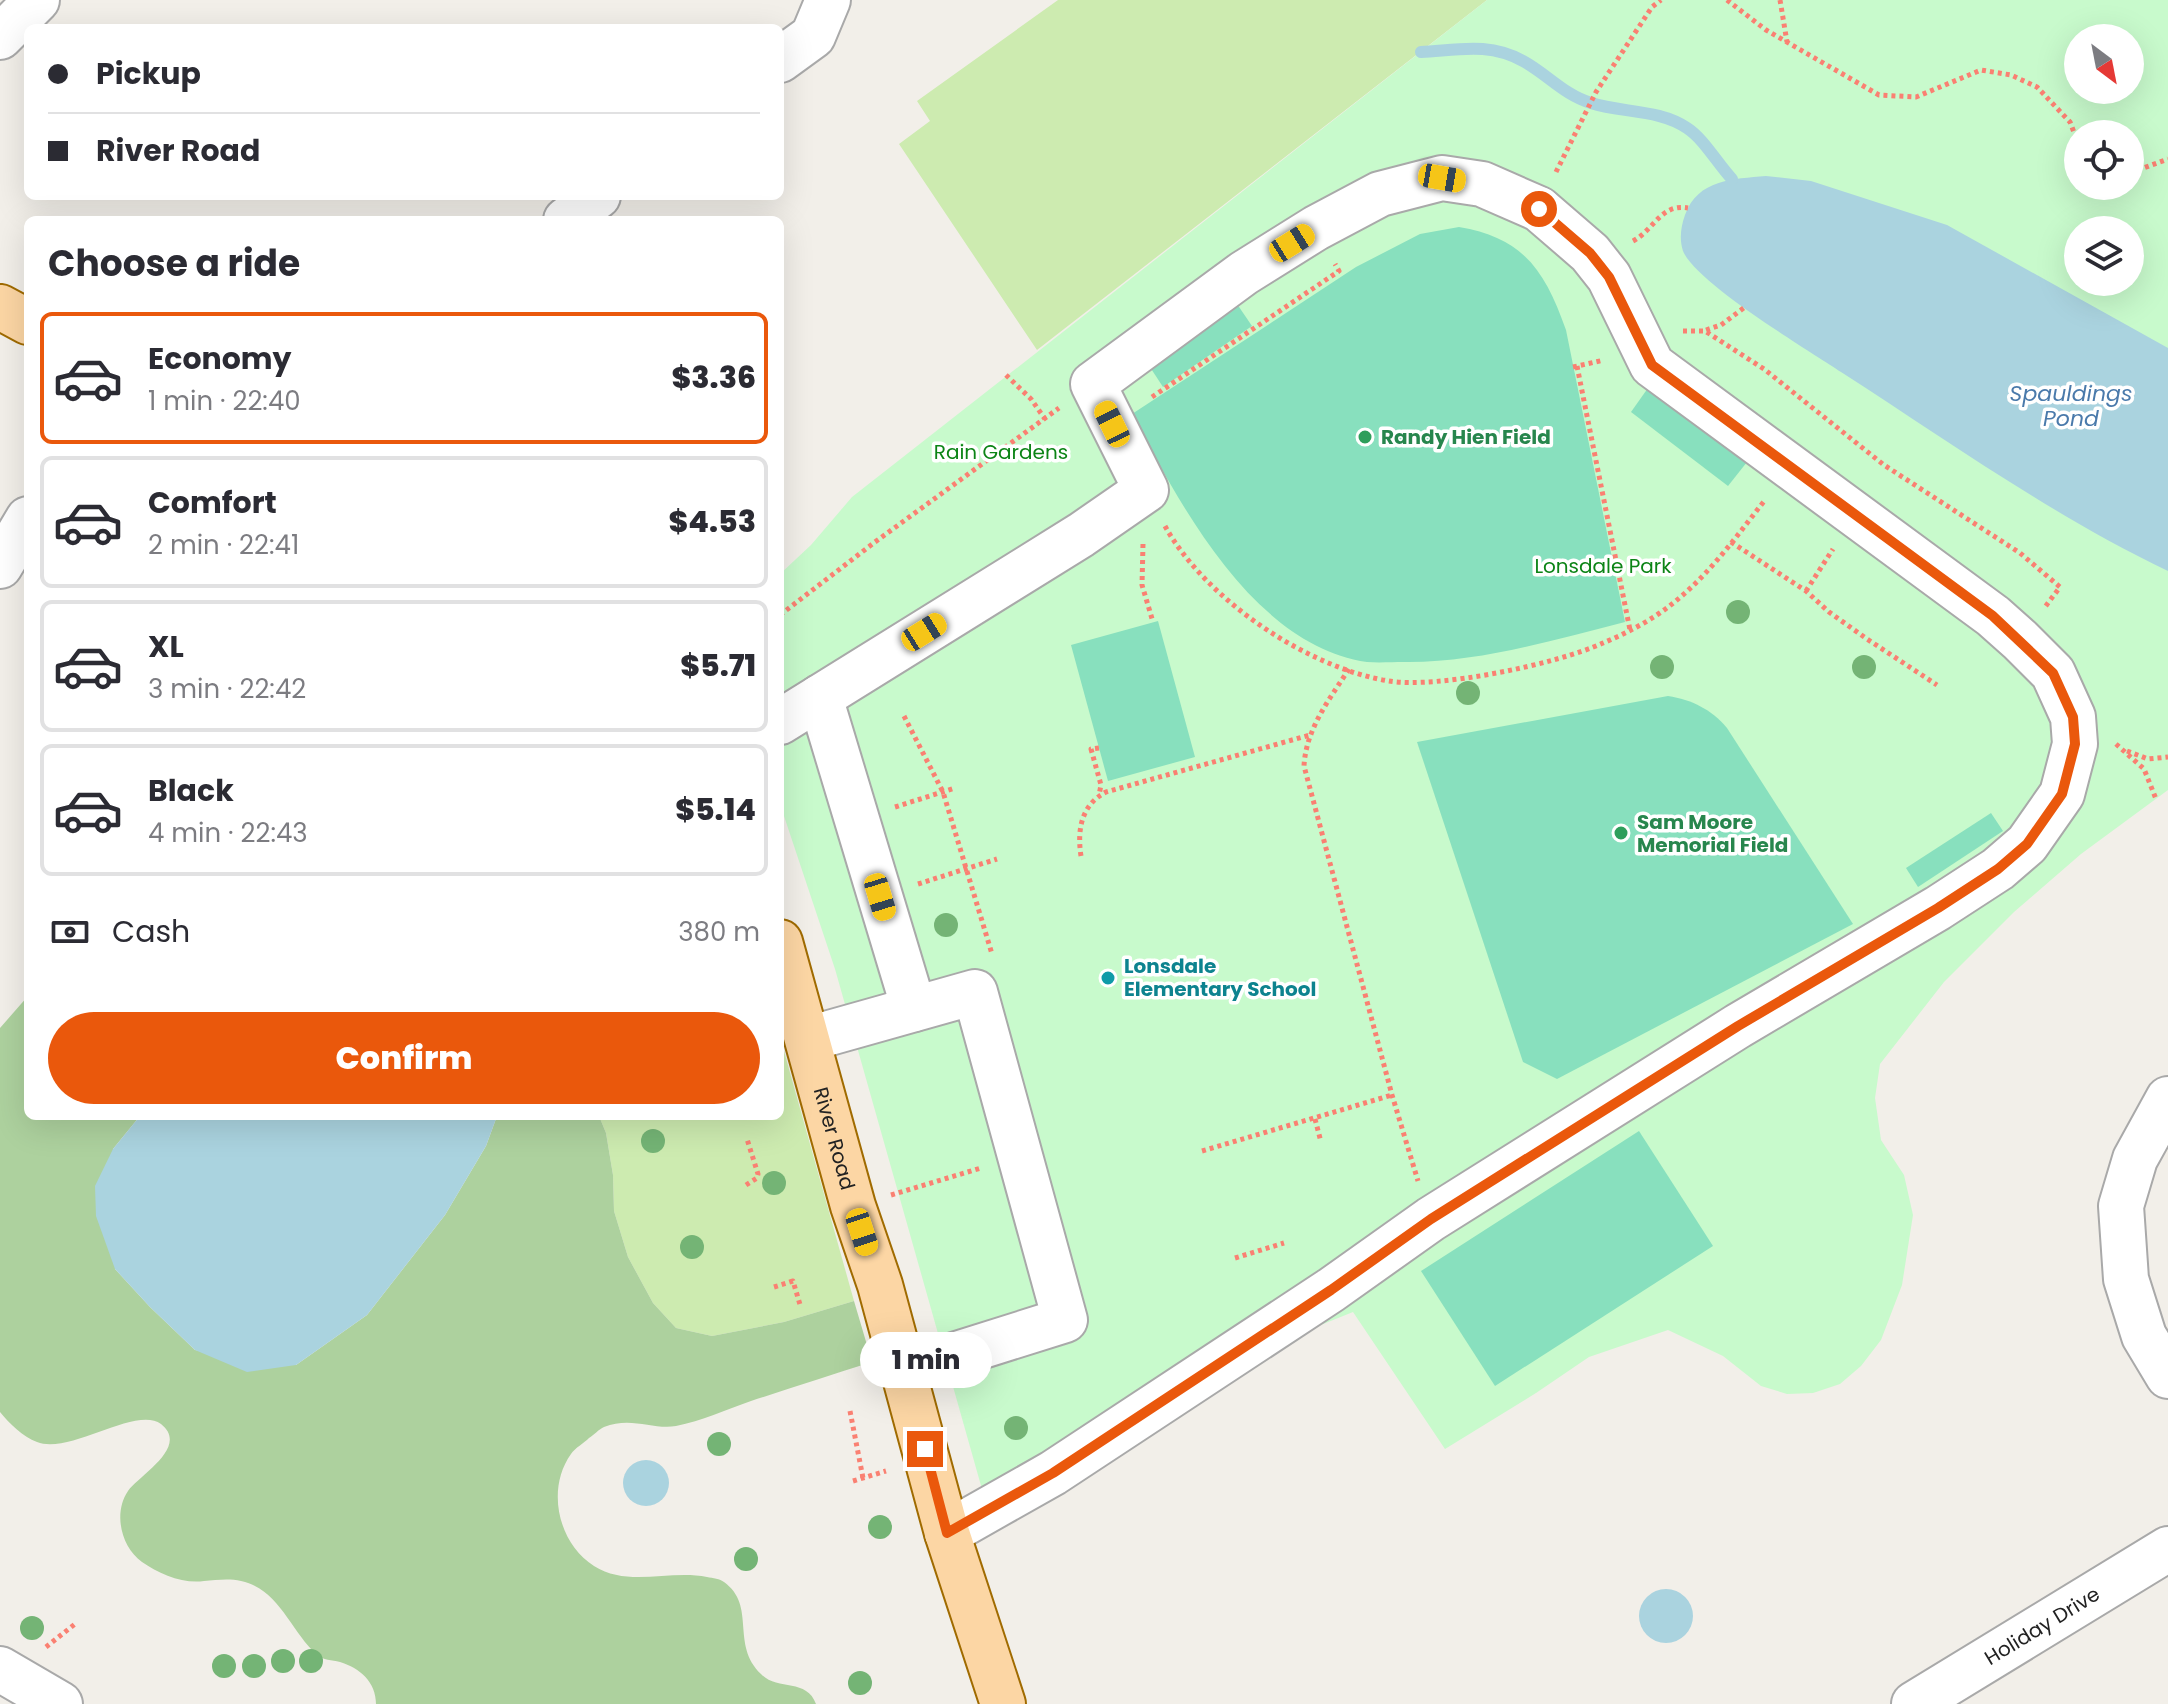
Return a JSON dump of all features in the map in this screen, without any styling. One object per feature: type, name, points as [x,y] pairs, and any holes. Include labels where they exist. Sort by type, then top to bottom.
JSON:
[{"type":"main road","points":[[0,307],[24,320]]},
{"type":"main road","name":"River Road","points":[[784,956],[853,1206],[880,1285],[947,1533],[1003,1704]]},
{"type":"street","points":[[0,37],[37,0]]},
{"type":"street","points":[[784,57],[813,36],[828,0]]},
{"type":"street","points":[[784,720],[1081,535],[1146,490],[1093,384],[1244,273],[1316,228],[1380,194],[1442,178],[1482,184],[1539,209],[1590,253],[1609,277],[1645,355],[1662,373],[2012,632],[2053,673],[2073,717],[2075,744],[2062,794],[2027,844],[1998,869],[1738,1026],[1431,1219],[1331,1290],[1053,1473],[947,1533]]},
{"type":"street","points":[[571,216],[593,200]]},
{"type":"street","points":[[0,566],[24,526]]},
{"type":"street","points":[[820,697],[914,1009]]},
{"type":"street","points":[[808,1039],[975,992],[1065,1320],[903,1371]]},
{"type":"street","points":[[2168,1099],[2135,1159],[2121,1206],[2126,1279],[2144,1336],[2168,1376]]},
{"type":"street","name":"Holiday Drive","points":[[1914,1704],[2168,1549]]},
{"type":"street","points":[[0,1669],[60,1704]]},
{"type":"path","points":[[1539,209],[1596,92],[1652,7],[1661,0]]},
{"type":"path","points":[[1727,0],[1766,30],[1879,95],[1916,97],[1981,70],[2011,75],[2037,87],[2068,120]]},
{"type":"path","points":[[1780,0],[1787,42]]},
{"type":"path","points":[[2144,168],[2168,159]]},
{"type":"path","points":[[1590,253],[1631,242],[1646,234],[1661,213],[1678,206],[1688,208]]},
{"type":"path","points":[[1112,424],[1339,271],[1316,228]]},
{"type":"path","points":[[1645,355],[1683,331],[1705,331],[1721,325],[1745,307]]},
{"type":"path","points":[[1705,331],[1764,369],[1884,465],[2020,553],[2060,587],[2038,616],[2012,632]]},
{"type":"path","points":[[1577,366],[1630,630]]},
{"type":"path","points":[[1006,375],[1031,399],[1045,419]]},
{"type":"path","points":[[784,612],[1093,384]]},
{"type":"path","points":[[1146,490],[1168,532],[1190,562],[1261,627],[1324,662],[1389,681],[1432,682],[1477,676],[1557,658],[1601,645],[1630,630],[1671,605],[1707,572],[1792,468]]},
{"type":"path","points":[[1731,542],[1806,591],[1829,612],[1937,685]]},
{"type":"path","points":[[1140,567],[1153,622]]},
{"type":"path","points":[[1349,669],[1311,735],[1305,748],[1304,766],[1392,1095],[1431,1219]]},
{"type":"path","points":[[904,716],[943,792],[994,960]]},
{"type":"path","points":[[1081,856],[1079,840],[1083,815],[1092,799],[1099,795],[1311,735]]},
{"type":"path","points":[[2110,740],[2144,769],[2156,799]]},
{"type":"path","points":[[1099,748],[1091,749],[1101,785],[1099,795]]},
{"type":"path","points":[[2122,749],[2148,759],[2168,757]]},
{"type":"path","points":[[943,792],[955,788]]},
{"type":"path","points":[[880,897],[997,859]]},
{"type":"path","points":[[1202,1151],[1392,1095]]},
{"type":"path","points":[[1315,1119],[1321,1142]]},
{"type":"path","points":[[746,1185],[758,1174],[747,1139]]},
{"type":"path","points":[[853,1206],[1018,1156]]},
{"type":"path","points":[[1235,1258],[1284,1243]]},
{"type":"path","points":[[774,1287],[793,1281],[801,1308]]},
{"type":"path","points":[[850,1411],[863,1478]]},
{"type":"path","points":[[853,1481],[895,1468]]},
{"type":"green space","points":[[1058,0],[1487,0],[1037,350],[899,144],[930,121],[917,101]]},
{"type":"green space","name":"Lonsdale Park","points":[[1487,0],[2168,0],[2168,790],[2081,854],[2014,912],[1944,982],[1880,1064],[1875,1098],[1881,1140],[1904,1175],[1913,1215],[1902,1285],[1881,1340],[1861,1366],[1840,1384],[1813,1393],[1787,1394],[1761,1386],[1723,1356],[1668,1330],[1589,1357],[1445,1449],[1353,1312],[1291,1337],[991,1521],[835,969],[784,816],[784,570],[811,545],[852,497]]},
{"type":"green space","name":"Randy Hien Field","points":[[1459,227],[1500,239],[1516,249],[1540,274],[1558,309],[1566,330],[1625,622],[1488,655],[1432,661],[1367,662],[1326,650],[1289,629],[1255,600],[1225,566],[1198,528],[1132,414],[1356,267],[1420,234]]},
{"type":"green space","points":[[1237,304],[1252,326],[1163,387],[1148,364]]},
{"type":"green space","points":[[1648,388],[1747,462],[1728,486],[1631,412]]},
{"type":"green space","points":[[1158,621],[1195,757],[1108,781],[1071,645]]},
{"type":"green space","name":"Sam Moore Memorial Field","points":[[1668,696],[1700,706],[1727,728],[1853,924],[1557,1079],[1523,1062],[1417,742]]},
{"type":"green space","points":[[1991,813],[2003,831],[1918,887],[1906,868]]},
{"type":"green space","points":[[24,1001],[24,1120],[137,1120],[113,1149],[115,1269],[195,1350],[296,1365],[367,1315],[445,1215],[486,1146],[496,1120],[601,1120],[613,1175],[614,1211],[628,1257],[653,1303],[676,1328],[712,1336],[784,1322],[854,1301],[872,1362],[686,1424],[667,1427],[623,1423],[604,1427],[573,1452],[563,1468],[559,1483],[558,1499],[564,1530],[582,1556],[594,1566],[621,1576],[693,1575],[722,1581],[734,1592],[739,1602],[747,1650],[761,1674],[775,1682],[806,1691],[816,1704],[376,1704],[366,1677],[347,1665],[317,1655],[275,1601],[254,1585],[232,1580],[196,1582],[180,1579],[142,1562],[124,1539],[121,1509],[128,1491],[166,1451],[170,1442],[161,1424],[150,1420],[136,1421],[51,1444],[27,1437],[0,1412],[0,1028]]},
{"type":"green space","points":[[784,1051],[854,1301],[784,1322],[712,1336],[676,1328],[653,1303],[628,1257],[614,1211],[613,1175],[601,1120],[784,1120]]},
{"type":"green space","points":[[1639,1131],[1713,1246],[1495,1386],[1421,1271]]},
{"type":"water","name":"Spauldings Pond","points":[[1766,176],[1811,181],[1947,225],[2064,290],[2064,296],[2075,296],[2168,348],[2168,571],[2083,526],[1961,451],[1754,315],[1709,280],[1683,251],[1681,237],[1684,219],[1698,194],[1718,183]]},
{"type":"water","points":[[137,1120],[496,1120],[486,1146],[445,1215],[367,1315],[296,1365],[247,1372],[195,1350],[115,1269],[96,1216],[95,1186],[113,1149]]},
{"type":"water","points":[[646,1460],[663,1466],[669,1483],[663,1500],[646,1506],[629,1500],[623,1483],[629,1466]]},
{"type":"water","points":[[1666,1589],[1685,1597],[1693,1616],[1685,1635],[1666,1643],[1647,1635],[1639,1616],[1647,1597]]},
{"type":"waterway","points":[[1421,52],[1498,51],[1523,61],[1581,99],[1665,117],[1699,138],[1732,179]]},
{"type":"place","name":"Randy Hien Field","points":[[1365,437]]},
{"type":"place","name":"Sam Moore Memorial Field","points":[[1621,833]]},
{"type":"place","name":"Lonsdale Elementary School","points":[[1108,978]]},
{"type":"route","points":[[925,1449],[947,1533],[1053,1473],[1331,1290],[1431,1219],[1738,1026],[1998,869],[2027,844],[2062,794],[2075,744],[2073,717],[2053,673],[1993,616],[1652,365],[1609,277],[1590,253],[1539,209]]},
{"type":"park label","name":"Rain Gardens","points":[[1001,452]]}]
